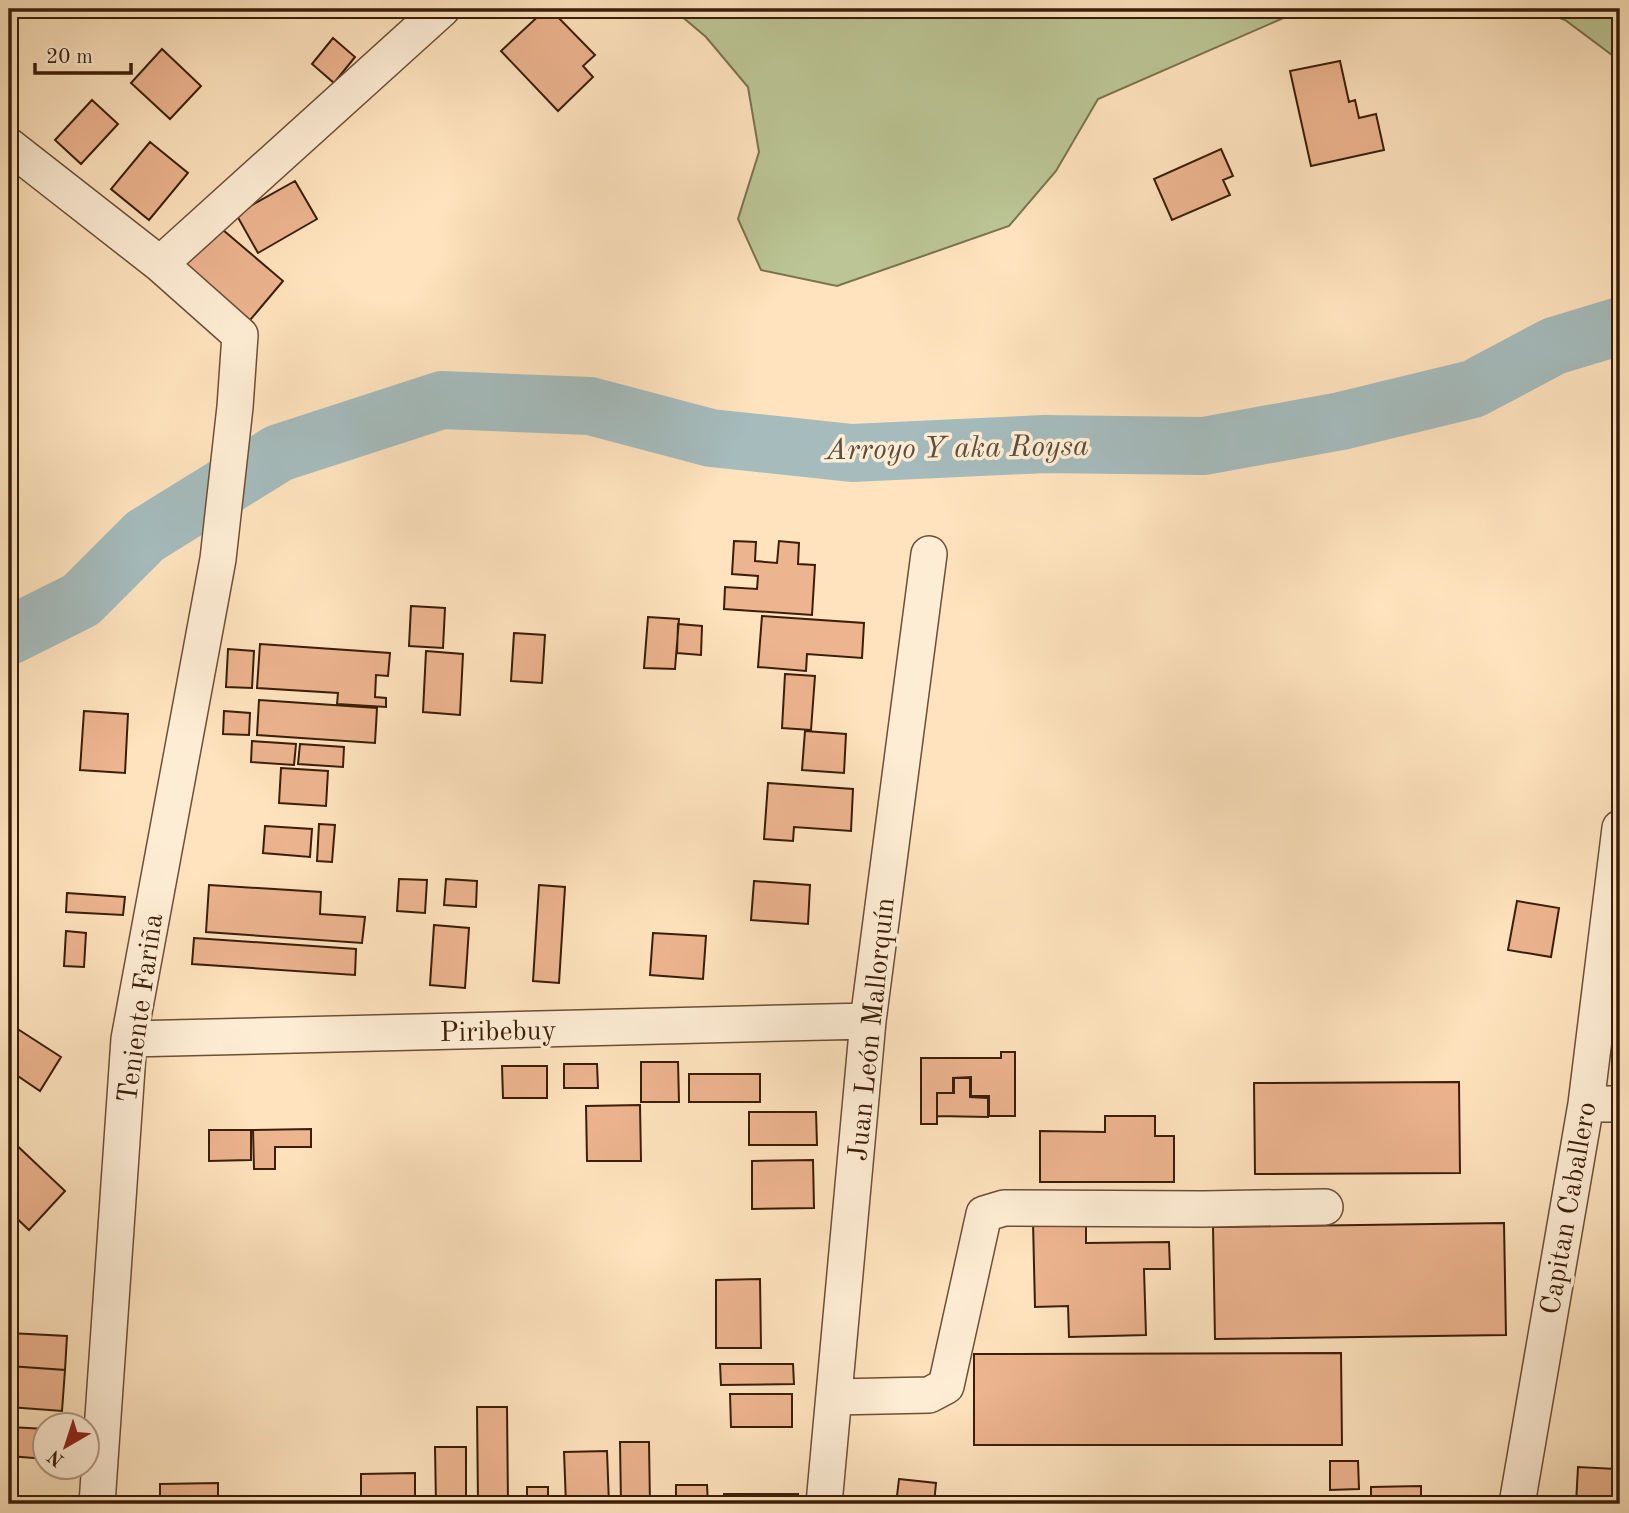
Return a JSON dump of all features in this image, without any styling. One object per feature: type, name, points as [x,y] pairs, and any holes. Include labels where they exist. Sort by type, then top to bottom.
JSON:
[{"type":"street","points":[[9,146],[160,264],[442,9]]},
{"type":"street","name":"Teniente Fariña","points":[[97,1504],[129,1039],[218,559],[240,335],[160,264]]},
{"type":"street","name":"Juan León Mallorquín","points":[[824,1504],[868,1021],[929,554]]},
{"type":"street","name":"Capitan Caballero","points":[[1517,1504],[1586,1104],[1620,828]]},
{"type":"street","name":"Piribebuy","points":[[129,1039],[868,1021]]},
{"type":"street","points":[[1586,1104],[1620,1104]]},
{"type":"street","points":[[834,1396],[929,1395],[946,1386],[984,1214],[1004,1208],[1325,1207]]},
{"type":"green space","points":[[673,9],[1304,9],[1098,99],[1056,171],[1009,226],[837,286],[761,270],[738,219],[759,152],[748,87],[706,37]]},
{"type":"green space","points":[[1536,9],[1620,9],[1620,61],[1565,20]]},
{"type":"building","points":[[546,9],[550,9],[595,55],[583,66],[593,77],[558,111],[501,51]]},
{"type":"building","points":[[333,38],[355,57],[334,83],[312,64]]},
{"type":"building","points":[[162,49],[201,86],[170,119],[131,83]]},
{"type":"building","points":[[1340,61],[1349,102],[1355,100],[1359,118],[1376,114],[1384,150],[1311,166],[1290,71]]},
{"type":"building","points":[[92,100],[118,124],[81,164],[55,140]]},
{"type":"building","points":[[150,142],[188,173],[149,220],[111,189]]},
{"type":"building","points":[[1221,149],[1233,176],[1223,180],[1230,195],[1172,220],[1154,179]]},
{"type":"building","points":[[295,181],[317,219],[258,253],[236,214]]},
{"type":"building","points":[[216,224],[283,281],[245,326],[178,269]]},
{"type":"building","points":[[734,541],[756,542],[755,561],[777,563],[779,541],[799,543],[798,564],[815,565],[812,615],[724,609],[725,587],[757,589],[758,576],[732,574]]},
{"type":"building","points":[[411,606],[445,608],[443,648],[409,646]]},
{"type":"building","points":[[762,616],[864,623],[862,658],[807,654],[806,671],[758,667]]},
{"type":"building","points":[[648,617],[679,619],[675,669],[644,668]]},
{"type":"building","points":[[678,624],[702,626],[701,655],[677,653]]},
{"type":"building","points":[[514,633],[545,635],[542,683],[511,681]]},
{"type":"building","points":[[260,644],[390,653],[388,676],[376,675],[375,697],[386,698],[386,707],[337,704],[338,693],[257,688]]},
{"type":"building","points":[[228,649],[254,651],[252,688],[226,687]]},
{"type":"building","points":[[426,651],[463,654],[460,715],[423,712]]},
{"type":"building","points":[[785,674],[815,676],[811,730],[782,728]]},
{"type":"building","points":[[259,700],[377,708],[375,743],[257,735]]},
{"type":"building","points":[[84,711],[128,714],[125,773],[80,770]]},
{"type":"building","points":[[224,711],[250,713],[249,735],[223,734]]},
{"type":"building","points":[[805,731],[846,734],[844,773],[802,770]]},
{"type":"building","points":[[252,741],[296,744],[294,765],[251,762]]},
{"type":"building","points":[[300,744],[344,747],[343,767],[298,764]]},
{"type":"building","points":[[281,768],[328,771],[326,806],[279,803]]},
{"type":"building","points":[[768,783],[853,789],[851,831],[794,827],[793,841],[764,839]]},
{"type":"building","points":[[319,824],[335,825],[332,862],[317,861]]},
{"type":"building","points":[[265,826],[312,829],[310,857],[263,853]]},
{"type":"building","points":[[399,879],[427,880],[425,913],[397,911]]},
{"type":"building","points":[[446,879],[477,881],[476,907],[444,905]]},
{"type":"building","points":[[754,881],[810,885],[808,924],[751,920]]},
{"type":"building","points":[[209,885],[321,892],[320,914],[365,917],[362,943],[206,932]]},
{"type":"building","points":[[539,885],[565,887],[559,983],[533,981]]},
{"type":"building","points":[[67,893],[125,897],[123,915],[66,912]]},
{"type":"building","points":[[1517,901],[1559,908],[1551,957],[1508,950]]},
{"type":"building","points":[[434,925],[469,928],[465,988],[430,985]]},
{"type":"building","points":[[66,931],[86,933],[84,967],[64,966]]},
{"type":"building","points":[[653,933],[706,936],[703,979],[650,975]]},
{"type":"building","points":[[194,938],[356,949],[355,975],[192,964]]},
{"type":"building","points":[[13,1026],[61,1057],[40,1091],[9,1070],[9,1032]]},
{"type":"building","points":[[1001,1052],[1015,1052],[1015,1116],[989,1116],[989,1096],[971,1096],[971,1077],[953,1078],[953,1093],[937,1093],[937,1124],[921,1124],[921,1058],[1001,1058]]},
{"type":"building","points":[[641,1062],[678,1062],[679,1102],[641,1102]]},
{"type":"building","points":[[564,1064],[597,1064],[598,1088],[564,1088]]},
{"type":"building","points":[[502,1066],[547,1066],[547,1098],[503,1098]]},
{"type":"building","points":[[689,1074],[760,1074],[760,1102],[689,1102]]},
{"type":"building","points":[[954,1078],[970,1078],[970,1097],[988,1098],[988,1117],[937,1116],[937,1093],[954,1093]]},
{"type":"building","points":[[1459,1082],[1460,1173],[1255,1174],[1254,1083]]},
{"type":"building","points":[[640,1105],[641,1161],[587,1161],[586,1106]]},
{"type":"building","points":[[749,1112],[816,1112],[817,1145],[749,1145]]},
{"type":"building","points":[[1105,1116],[1155,1116],[1155,1136],[1174,1136],[1174,1182],[1040,1182],[1040,1131],[1105,1132]]},
{"type":"building","points":[[311,1129],[311,1147],[275,1147],[275,1169],[254,1169],[253,1130]]},
{"type":"building","points":[[209,1130],[251,1130],[251,1160],[209,1161]]},
{"type":"building","points":[[9,1138],[65,1191],[29,1230],[9,1211]]},
{"type":"building","points":[[813,1160],[814,1208],[752,1209],[752,1161]]},
{"type":"building","points":[[1086,1221],[1086,1243],[1169,1242],[1170,1269],[1144,1269],[1146,1335],[1069,1337],[1068,1306],[1035,1307],[1033,1222]]},
{"type":"building","points":[[1504,1223],[1506,1335],[1215,1339],[1213,1227]]},
{"type":"building","points":[[760,1279],[761,1348],[716,1348],[716,1280]]},
{"type":"building","points":[[9,1333],[67,1336],[65,1370],[9,1366]]},
{"type":"building","points":[[1341,1353],[1342,1445],[974,1445],[974,1354]]},
{"type":"building","points":[[720,1364],[793,1364],[794,1384],[721,1385]]},
{"type":"building","points":[[9,1366],[65,1370],[62,1411],[9,1407]]},
{"type":"building","points":[[730,1394],[792,1394],[792,1427],[731,1427]]},
{"type":"building","points":[[477,1407],[507,1407],[508,1504],[478,1504]]},
{"type":"building","points":[[9,1427],[32,1428],[32,1458],[9,1456]]},
{"type":"building","points":[[620,1442],[649,1442],[650,1504],[621,1504]]},
{"type":"building","points":[[435,1447],[466,1447],[466,1504],[436,1504]]},
{"type":"building","points":[[607,1451],[609,1504],[566,1504],[564,1452]]},
{"type":"building","points":[[1616,1458],[1620,1458],[1620,1504],[1576,1504],[1578,1467],[1616,1469]]},
{"type":"building","points":[[1330,1461],[1358,1461],[1359,1489],[1330,1490]]},
{"type":"building","points":[[415,1473],[415,1504],[361,1504],[361,1474]]},
{"type":"building","points":[[899,1479],[936,1483],[934,1504],[896,1504]]},
{"type":"building","points":[[218,1483],[218,1504],[160,1504],[160,1484]]},
{"type":"building","points":[[676,1485],[707,1485],[708,1504],[676,1504]]},
{"type":"building","points":[[1421,1486],[1421,1504],[1371,1504],[1371,1487]]},
{"type":"building","points":[[527,1487],[548,1487],[548,1504],[527,1504]]},
{"type":"building","points":[[724,1494],[798,1494],[798,1504],[725,1504]]},
{"type":"waterway","name":"Arroyo Y aka Roysa","points":[[9,636],[81,600],[145,536],[279,453],[442,400],[590,406],[711,438],[852,453],[1045,444],[1204,446],[1341,421],[1473,389],[1554,346],[1620,326]]}]
